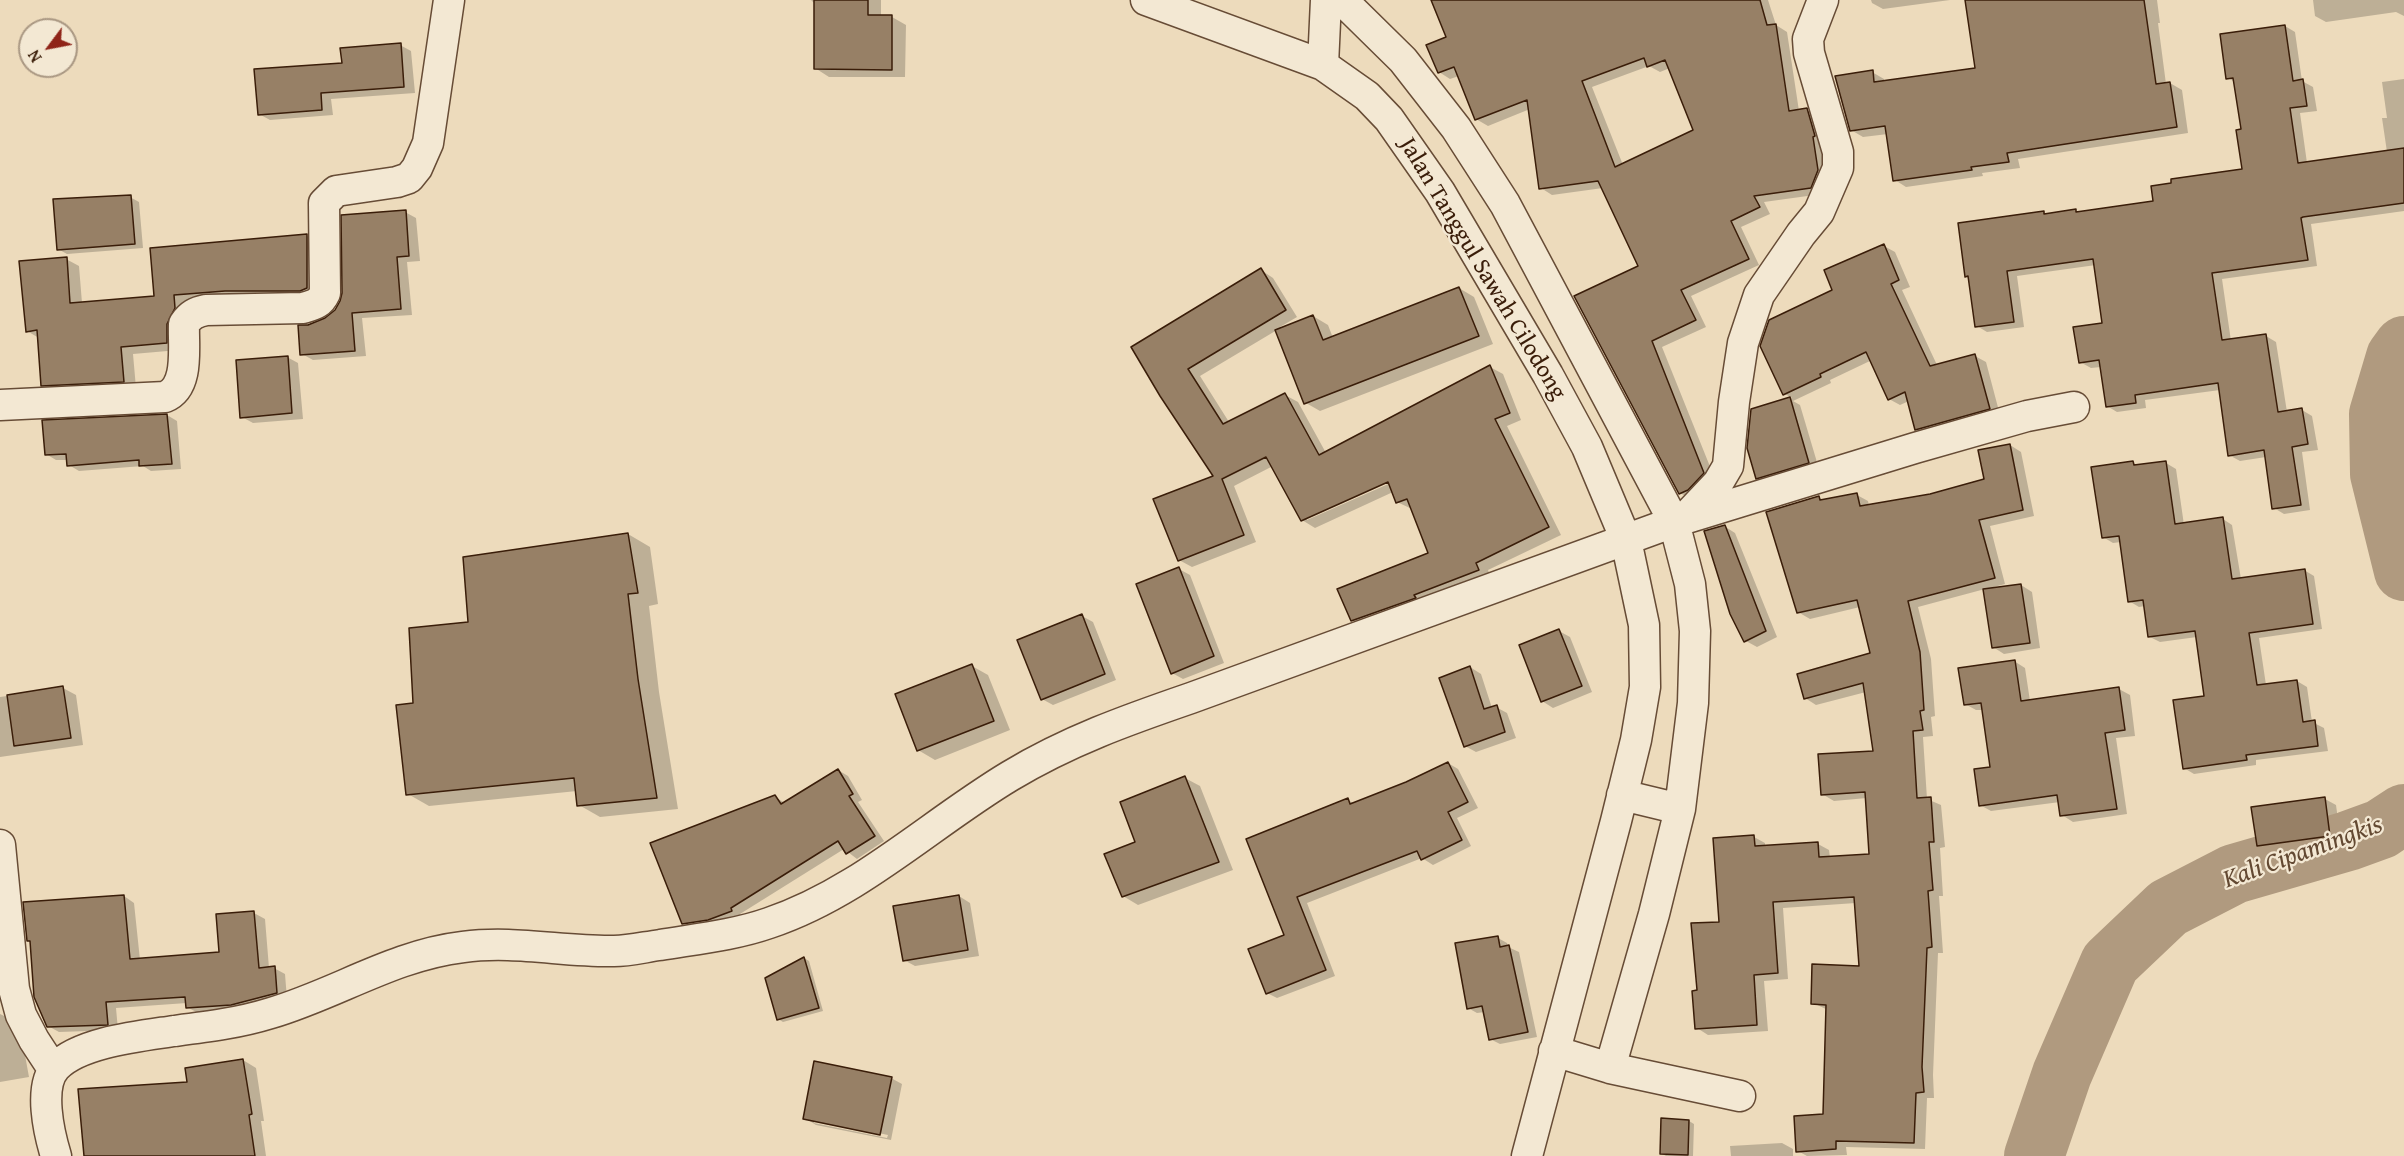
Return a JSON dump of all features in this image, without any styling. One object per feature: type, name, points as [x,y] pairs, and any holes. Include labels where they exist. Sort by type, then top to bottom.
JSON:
[{"type":"street","points":[[0,405],[165,397],[174,393],[181,381],[184,324],[188,317],[196,312],[303,308],[315,305],[322,300],[325,293],[324,202],[329,196],[345,188],[397,182],[409,178],[417,168],[428,143],[449,0]]},
{"type":"street","name":"Jalan Tanggul Sawah Cilodong","points":[[1146,0],[1323,65],[1367,96],[1406,140],[1440,192],[1548,375],[1587,447],[1626,540],[1644,625],[1645,687],[1636,740],[1527,1156]]},
{"type":"street","points":[[1323,65],[1326,0]]},
{"type":"street","points":[[1342,0],[1403,60],[1456,128],[1505,204],[1588,362],[1679,520],[1695,631],[1693,703],[1680,809],[1654,914],[1610,1068]]},
{"type":"street","points":[[1679,520],[1718,483],[1728,466],[1743,343],[1760,294],[1819,212],[1838,168],[1838,152],[1809,53],[1808,39],[1824,0]]},
{"type":"street","points":[[1548,375],[1588,362]]},
{"type":"street","points":[[56,1156],[47,1115],[47,1089],[53,1069],[65,1060],[91,1048],[128,1038],[225,1024],[270,1014],[388,966],[463,947],[511,944],[615,951],[690,940],[766,924],[821,901],[1010,776],[1111,725],[1679,520],[1938,441],[2027,416],[2074,407]]},
{"type":"street","points":[[1622,795],[1680,809]]},
{"type":"street","points":[[0,845],[14,989],[21,1015],[53,1069]]},
{"type":"street","points":[[1554,1051],[1610,1068],[1685,1086],[1740,1096]]},
{"type":"building","points":[[814,0],[868,0],[868,15],[892,15],[892,70],[814,69]]},
{"type":"building","points":[[1431,0],[1760,0],[1767,25],[1776,24],[1789,111],[1807,108],[1815,136],[1813,137],[1818,170],[1811,188],[1754,196],[1760,207],[1731,221],[1749,259],[1681,290],[1696,320],[1652,341],[1704,473],[1688,490],[1679,494],[1574,296],[1638,266],[1598,181],[1539,189],[1527,100],[1475,120],[1454,67],[1438,73],[1426,45],[1446,37]],"holes":[[[1644,58],[1647,67],[1665,60],[1693,130],[1615,167],[1582,81]]]},
{"type":"building","points":[[1965,0],[2144,0],[2156,84],[2170,82],[2177,127],[2007,153],[2009,162],[1971,167],[1972,170],[1893,181],[1885,126],[1850,131],[1835,76],[1873,70],[1874,82],[1975,68]]},
{"type":"building","points":[[2285,25],[2293,81],[2303,79],[2307,106],[2290,108],[2298,163],[2404,148],[2404,203],[2303,217],[2301,218],[2308,260],[2212,273],[2222,340],[2266,334],[2278,412],[2302,408],[2308,444],[2292,447],[2301,505],[2272,509],[2264,450],[2228,456],[2218,383],[2135,395],[2136,403],[2106,407],[2099,360],[2079,363],[2073,327],[2102,323],[2093,259],[2007,271],[2014,322],[1975,327],[1968,276],[1965,277],[1958,223],[2044,211],[2044,214],[2076,209],[2076,212],[2153,201],[2151,186],[2171,183],[2171,179],[2242,169],[2236,130],[2241,129],[2233,78],[2226,79],[2220,34]]},
{"type":"building","points":[[401,43],[404,87],[321,93],[322,110],[258,115],[254,69],[342,63],[340,48]]},
{"type":"building","points":[[131,195],[135,244],[57,250],[53,199]]},
{"type":"building","points":[[406,210],[409,256],[397,257],[401,309],[352,313],[355,351],[300,355],[298,325],[308,325],[325,318],[335,310],[340,301],[342,293],[341,215]]},
{"type":"building","points":[[307,234],[307,288],[300,291],[225,291],[174,295],[175,308],[167,324],[167,343],[121,347],[124,382],[41,386],[37,330],[26,332],[19,261],[67,257],[70,303],[154,296],[150,248]]},
{"type":"building","points":[[1884,244],[1899,280],[1891,284],[1930,366],[1975,354],[1990,409],[1915,430],[1905,392],[1888,400],[1866,352],[1783,395],[1760,346],[1769,320],[1832,290],[1824,270]]},
{"type":"building","points":[[1261,268],[1286,310],[1188,369],[1223,424],[1285,393],[1319,455],[1490,365],[1510,413],[1495,419],[1549,527],[1476,563],[1479,570],[1414,595],[1416,598],[1351,621],[1337,589],[1428,553],[1407,499],[1396,503],[1388,482],[1301,521],[1266,457],[1222,479],[1244,535],[1178,561],[1153,499],[1213,476],[1160,396],[1131,347]]},
{"type":"building","points":[[1459,287],[1479,336],[1304,404],[1275,330],[1313,315],[1323,340]]},
{"type":"building","points":[[288,356],[292,413],[240,418],[236,360]]},
{"type":"building","points":[[1790,397],[1809,463],[1756,479],[1747,448],[1751,409]]},
{"type":"building","points":[[167,414],[172,464],[139,466],[139,460],[67,466],[66,454],[45,455],[42,420]]},
{"type":"building","points":[[2010,444],[2023,510],[1979,520],[1995,578],[1908,601],[1920,652],[1924,710],[1920,711],[1923,730],[1913,731],[1917,798],[1931,797],[1934,842],[1929,842],[1933,890],[1928,891],[1932,947],[1927,948],[1922,1067],[1924,1092],[1916,1093],[1914,1143],[1836,1141],[1836,1149],[1796,1152],[1794,1116],[1823,1114],[1826,1005],[1811,1004],[1812,964],[1859,966],[1854,897],[1773,902],[1778,973],[1754,975],[1757,1025],[1695,1029],[1692,991],[1697,990],[1691,923],[1719,922],[1713,838],[1754,835],[1755,846],[1818,842],[1819,857],[1869,854],[1865,792],[1821,795],[1818,754],[1873,751],[1863,683],[1804,699],[1797,674],[1870,653],[1857,600],[1797,613],[1766,512],[1819,496],[1820,500],[1857,493],[1860,506],[1930,494],[1984,479],[1978,450]]},
{"type":"building","points":[[2133,461],[2134,465],[2166,461],[2175,524],[2223,517],[2232,579],[2305,569],[2313,624],[2249,633],[2257,685],[2297,680],[2303,722],[2315,720],[2318,746],[2246,755],[2247,760],[2183,769],[2173,700],[2204,696],[2195,631],[2148,637],[2143,600],[2128,602],[2119,536],[2102,538],[2091,467]]},
{"type":"building","points":[[1725,525],[1766,631],[1744,642],[1730,614],[1704,531]]},
{"type":"building","points":[[628,533],[638,593],[628,594],[638,679],[657,798],[577,806],[574,778],[406,795],[396,705],[413,703],[409,628],[468,622],[463,557]]},
{"type":"building","points":[[1179,567],[1214,656],[1171,674],[1136,584]]},
{"type":"building","points":[[2021,584],[2030,643],[1992,648],[1983,589]]},
{"type":"building","points":[[1082,614],[1105,674],[1041,700],[1017,640]]},
{"type":"building","points":[[1559,629],[1582,686],[1541,702],[1519,645]]},
{"type":"building","points":[[2015,660],[2021,701],[2119,687],[2125,730],[2105,733],[2117,809],[2060,816],[2057,795],[1979,806],[1974,769],[1990,767],[1981,703],[1964,705],[1958,668]]},
{"type":"building","points":[[972,664],[994,721],[917,751],[895,694]]},
{"type":"building","points":[[1470,666],[1484,709],[1497,705],[1505,732],[1464,747],[1439,678]]},
{"type":"building","points":[[63,686],[71,738],[14,746],[7,695]]},
{"type":"building","points":[[1448,762],[1468,802],[1448,812],[1462,840],[1421,860],[1417,851],[1297,897],[1326,970],[1266,994],[1248,949],[1284,935],[1246,839],[1348,798],[1350,804],[1406,782]]},
{"type":"building","points":[[838,769],[853,794],[849,796],[875,836],[846,854],[838,841],[731,908],[732,911],[708,920],[682,924],[650,843],[775,795],[781,804]]},
{"type":"building","points":[[1185,776],[1219,862],[1122,897],[1104,854],[1135,842],[1120,802]]},
{"type":"building","points":[[2325,797],[2330,836],[2257,846],[2251,807]]},
{"type":"building","points":[[124,895],[130,959],[219,952],[216,914],[254,911],[259,968],[275,966],[277,993],[231,1005],[186,1008],[185,997],[106,1002],[108,1025],[47,1027],[34,997],[30,941],[27,941],[23,902]]},
{"type":"building","points":[[959,895],[968,950],[903,961],[893,906]]},
{"type":"building","points":[[1498,936],[1500,947],[1509,945],[1528,1032],[1489,1040],[1482,1006],[1467,1009],[1455,943]]},
{"type":"building","points":[[804,957],[819,1008],[777,1020],[765,978]]},
{"type":"building","points":[[243,1059],[252,1114],[249,1115],[255,1156],[84,1156],[78,1089],[187,1082],[185,1068]]},
{"type":"building","points":[[814,1061],[892,1077],[880,1135],[803,1119]]},
{"type":"building","points":[[1661,1118],[1689,1120],[1688,1155],[1660,1154]]},
{"type":"waterway","name":"Kali Cipamingkis","points":[[2404,346],[2396,357],[2379,414],[2380,474],[2404,571]]},
{"type":"waterway","name":"Kali Cipamingkis","points":[[2034,1156],[2062,1074],[2110,963],[2168,908],[2234,874],[2348,841],[2381,829],[2404,814]]}]
